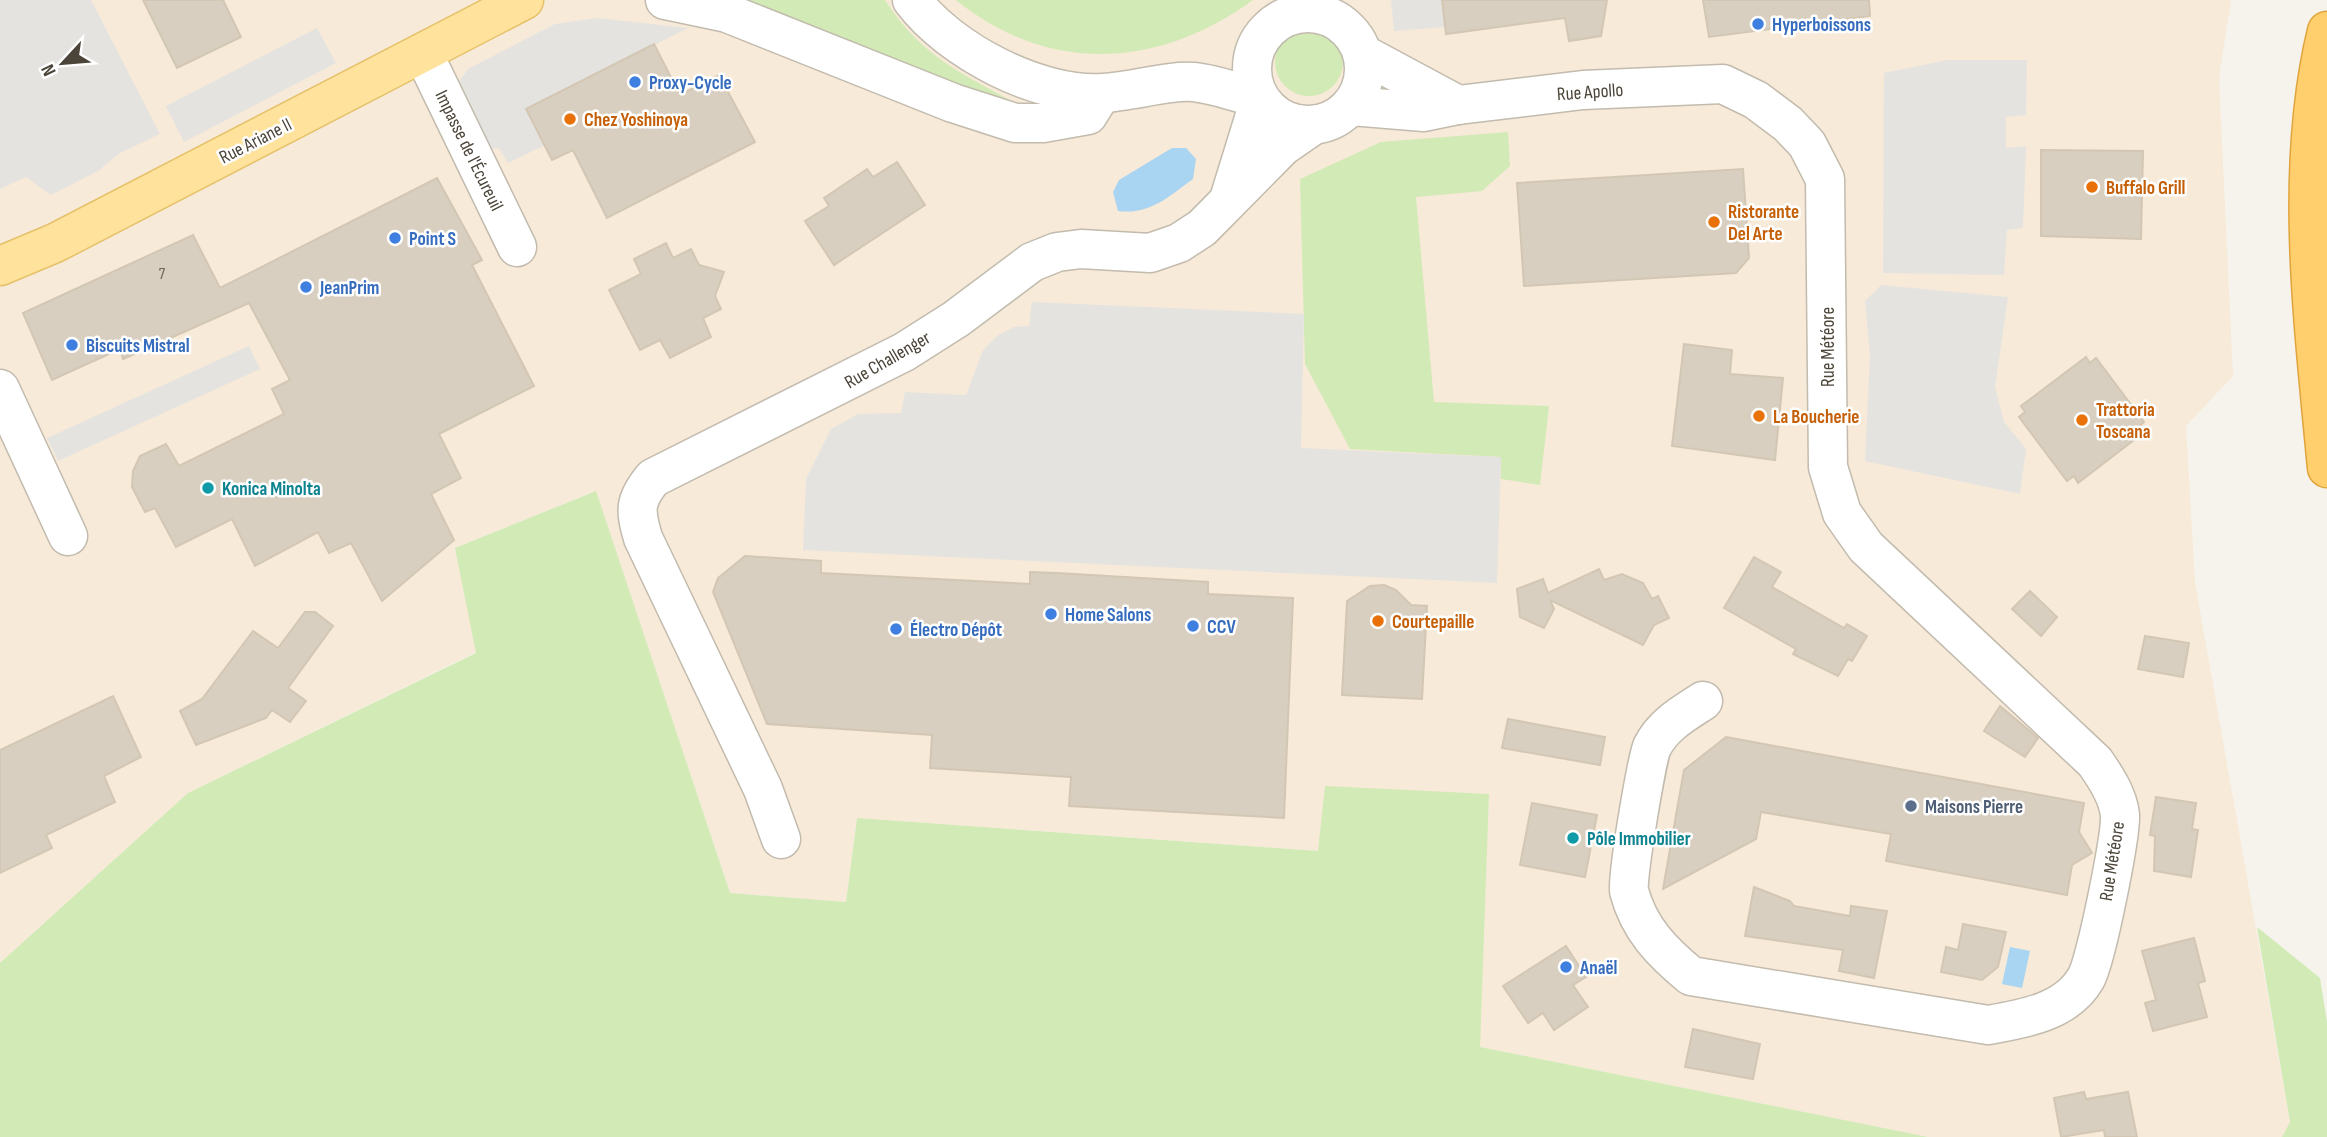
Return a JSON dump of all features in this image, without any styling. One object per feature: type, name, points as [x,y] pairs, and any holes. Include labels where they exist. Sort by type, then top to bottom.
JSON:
[{"type":"highway","points":[[2327,31],[2312,118],[2309,168],[2315,331],[2327,468]]},
{"type":"main road","name":"Rue Ariane II","points":[[0,266],[55,243],[423,53],[516,2]]},
{"type":"street","points":[[516,2],[545,0]]},
{"type":"street","points":[[665,0],[717,6],[953,103],[1015,123],[1088,115],[1101,94]]},
{"type":"street","points":[[912,0],[949,37],[982,59],[1061,90],[1101,94],[1191,82],[1260,99]]},
{"type":"street","points":[[1356,28],[1364,73],[1360,91],[1351,106],[1333,120],[1312,126],[1282,120],[1260,99],[1252,73],[1256,46],[1273,25],[1302,7],[1356,28],[1458,105]]},
{"type":"street","name":"Impasse de l'Écureuil","points":[[423,53],[517,247]]},
{"type":"street","name":"Rue Apollo","points":[[1351,106],[1424,112],[1458,105],[1583,90],[1723,84]]},
{"type":"street","name":"Rue Météore","points":[[1703,701],[1670,723],[1651,748],[1628,888],[1642,924],[1658,949],[1691,976],[1988,1025],[2028,1018],[2062,1003],[2087,978],[2102,919],[2120,816],[2112,787],[2095,762],[1866,547],[1842,513],[1828,467],[1825,179],[1807,144],[1788,124],[1756,100],[1723,84]]},
{"type":"street","points":[[1228,204],[1260,99]]},
{"type":"street","name":"Rue Challenger","points":[[781,839],[763,789],[643,538],[636,516],[638,496],[653,478],[904,352],[956,319],[1032,262],[1057,252],[1081,250],[1150,253],[1179,243],[1202,228],[1228,204],[1283,146],[1312,126]]},
{"type":"street","points":[[0,389],[68,536]]},
{"type":"shaded area","points":[[0,0],[2231,0],[2219,78],[2233,376],[2186,426],[2195,582],[2290,1122],[2282,1137],[1928,1137],[1479,1047],[1489,795],[1319,851],[857,818],[846,902],[730,893],[595,491],[455,548],[476,652],[188,793],[0,963]]},
{"type":"shaded area","points":[[0,0],[91,0],[160,134],[120,153],[98,171],[51,195],[26,177],[0,189]]},
{"type":"shaded area","points":[[1391,0],[1442,0],[1445,27],[1394,31]]},
{"type":"shaded area","points":[[597,18],[688,28],[527,109],[545,145],[508,163],[499,148],[491,149],[459,81],[468,69],[555,24]]},
{"type":"shaded area","points":[[317,28],[336,63],[184,142],[166,106]]},
{"type":"shaded area","points":[[1947,60],[2027,60],[2026,115],[2006,117],[2006,148],[2026,146],[2023,228],[2007,230],[2004,275],[1883,273],[1884,73]]},
{"type":"shaded area","points":[[1881,285],[2008,297],[1995,387],[2004,422],[2026,449],[2020,494],[1865,461],[1870,356],[1865,301]]},
{"type":"shaded area","points":[[1032,302],[1304,314],[1301,448],[1501,457],[1497,583],[803,550],[806,479],[831,429],[858,414],[901,413],[905,392],[966,395],[983,350],[998,335],[1014,327],[1029,326]]},
{"type":"shaded area","points":[[249,346],[260,369],[58,461],[47,438]]},
{"type":"green space","points":[[740,0],[885,0],[914,37],[930,51],[964,74],[1023,107],[1000,102]]},
{"type":"green space","points":[[956,0],[1253,0],[1217,23],[1180,40],[1142,50],[1104,54],[1066,51],[1028,41],[992,24]]},
{"type":"green space","points":[[1309,28],[1322,31],[1333,38],[1340,49],[1343,62],[1340,75],[1333,86],[1322,93],[1309,96],[1296,93],[1285,86],[1278,75],[1275,62],[1278,49],[1285,38],[1296,31]]},
{"type":"green space","points":[[1508,132],[1510,166],[1482,191],[1416,197],[1434,402],[1549,406],[1540,485],[1501,479],[1500,457],[1350,449],[1305,364],[1300,179],[1381,142]]},
{"type":"green space","points":[[596,491],[730,893],[846,902],[857,818],[1318,851],[1325,786],[1489,794],[1480,1047],[1928,1137],[0,1137],[0,963],[188,793],[476,653],[455,548]]},
{"type":"green space","points":[[2257,927],[2320,978],[2327,1022],[2327,1137],[2282,1137],[2290,1122]]},
{"type":"water","points":[[1172,148],[1186,148],[1196,159],[1193,179],[1149,207],[1129,212],[1118,211],[1113,192],[1119,180]]},
{"type":"water","points":[[2010,947],[2030,951],[2022,988],[2002,984]]},
{"type":"building","points":[[143,0],[223,0],[241,37],[177,68]]},
{"type":"building","points":[[1442,0],[1607,0],[1601,36],[1569,41],[1565,18],[1446,34]]},
{"type":"building","name":"Hyperboissons","points":[[1703,0],[1869,0],[1870,16],[1709,37]]},
{"type":"building","points":[[654,44],[680,95],[719,75],[755,142],[607,218],[573,150],[552,160],[526,109]]},
{"type":"building","name":"Buffalo Grill","points":[[2041,150],[2143,151],[2141,239],[2041,236]]},
{"type":"building","points":[[897,162],[925,205],[834,265],[805,221],[829,206],[824,198],[867,169],[873,177]]},
{"type":"building","points":[[1743,169],[1749,258],[1736,273],[1524,286],[1517,183]]},
{"type":"building","points":[[437,178],[482,260],[472,265],[534,386],[439,434],[461,478],[431,494],[454,540],[382,601],[351,543],[329,553],[318,532],[255,566],[232,519],[176,547],[155,508],[145,512],[132,487],[133,471],[140,456],[166,444],[179,466],[284,414],[272,389],[290,380],[249,303],[123,359],[120,349],[52,380],[23,313],[193,235],[220,288]]},
{"type":"building","points":[[666,243],[673,258],[691,249],[699,265],[724,272],[715,296],[721,309],[703,318],[711,337],[670,358],[660,340],[640,350],[609,290],[641,274],[634,259]]},
{"type":"building","points":[[1684,344],[1732,350],[1730,374],[1783,378],[1775,460],[1672,446]]},
{"type":"building","name":"Trattoria Toscana","points":[[2086,357],[2090,363],[2096,358],[2144,422],[2139,427],[2143,433],[2078,483],[2074,476],[2067,481],[2019,417],[2025,412],[2021,406]]},
{"type":"building","points":[[745,556],[821,561],[821,573],[1030,584],[1030,572],[1057,573],[1208,582],[1208,594],[1293,598],[1284,818],[1069,806],[1071,777],[930,768],[932,735],[767,724],[713,592],[718,578]]},
{"type":"building","points":[[1754,557],[1781,572],[1772,587],[1844,628],[1847,624],[1867,636],[1852,661],[1848,659],[1838,676],[1793,654],[1796,649],[1724,608]]},
{"type":"building","points":[[1599,569],[1604,580],[1622,574],[1643,583],[1652,599],[1658,596],[1669,618],[1654,625],[1643,645],[1550,600],[1554,609],[1544,628],[1520,617],[1517,589],[1543,579],[1548,593]]},
{"type":"building","points":[[1384,585],[1396,590],[1411,605],[1427,606],[1422,699],[1342,695],[1347,601],[1370,586]]},
{"type":"building","points":[[2030,591],[2057,617],[2041,636],[2012,609]]},
{"type":"building","points":[[305,612],[315,612],[333,626],[288,688],[306,701],[290,722],[272,710],[266,718],[196,745],[180,711],[202,699],[253,631],[278,648]]},
{"type":"building","points":[[2145,636],[2189,643],[2183,677],[2138,669]]},
{"type":"building","points":[[113,696],[141,757],[104,776],[115,802],[46,835],[52,848],[0,873],[0,750]]},
{"type":"building","points":[[2000,706],[2038,738],[2025,757],[1984,731]]},
{"type":"building","points":[[1508,719],[1605,737],[1600,765],[1502,748]]},
{"type":"building","points":[[1726,737],[2084,803],[2079,832],[2092,853],[2072,865],[2067,895],[1886,861],[1891,834],[1761,812],[1756,839],[1663,889],[1684,770]]},
{"type":"building","points":[[2156,797],[2196,803],[2192,829],[2198,830],[2191,877],[2154,871],[2155,836],[2150,835]]},
{"type":"building","name":"Pôle Immobilier","points":[[1532,803],[1597,815],[1585,877],[1520,865]]},
{"type":"building","points":[[1754,887],[1790,901],[1794,906],[1850,916],[1851,906],[1887,911],[1874,978],[1839,971],[1843,950],[1745,936]]},
{"type":"building","points":[[1963,924],[2006,932],[1998,967],[1982,980],[1941,972],[1946,947],[1958,950]]},
{"type":"building","points":[[2194,938],[2205,981],[2198,983],[2207,1017],[2153,1031],[2145,1003],[2156,1000],[2142,951]]},
{"type":"building","points":[[1566,946],[1586,977],[1573,985],[1588,1007],[1554,1030],[1543,1013],[1528,1023],[1503,986]]},
{"type":"building","points":[[1693,1029],[1760,1044],[1753,1079],[1685,1067]]},
{"type":"building","points":[[2084,1092],[2086,1099],[2128,1092],[2137,1137],[2105,1137],[2104,1130],[2061,1137],[2054,1098]]},
{"type":"place","name":"Hyperboissons","points":[[1758,24]]},
{"type":"place","name":"Proxy-Cycle","points":[[635,82]]},
{"type":"place","name":"Chez Yoshinoya","points":[[570,119]]},
{"type":"place","name":"Buffalo Grill","points":[[2092,187]]},
{"type":"place","name":"Ristorante Del Arte","points":[[1714,222]]},
{"type":"place","name":"Point S","points":[[395,238]]},
{"type":"place","name":"JeanPrim","points":[[306,287]]},
{"type":"place","name":"Biscuits Mistral","points":[[72,345]]},
{"type":"place","name":"La Boucherie","points":[[1759,416]]},
{"type":"place","name":"Trattoria Toscana","points":[[2082,420]]},
{"type":"place","name":"Konica Minolta","points":[[208,488]]},
{"type":"place","name":"Home Salons","points":[[1051,614]]},
{"type":"place","name":"Courtepaille","points":[[1378,621]]},
{"type":"place","name":"CCV","points":[[1193,626]]},
{"type":"place","name":"Électro Dépôt","points":[[896,629]]},
{"type":"place","name":"Maisons Pierre","points":[[1911,806]]},
{"type":"place","name":"Pôle Immobilier","points":[[1573,838]]},
{"type":"place","name":"Anaël","points":[[1566,967]]}]
